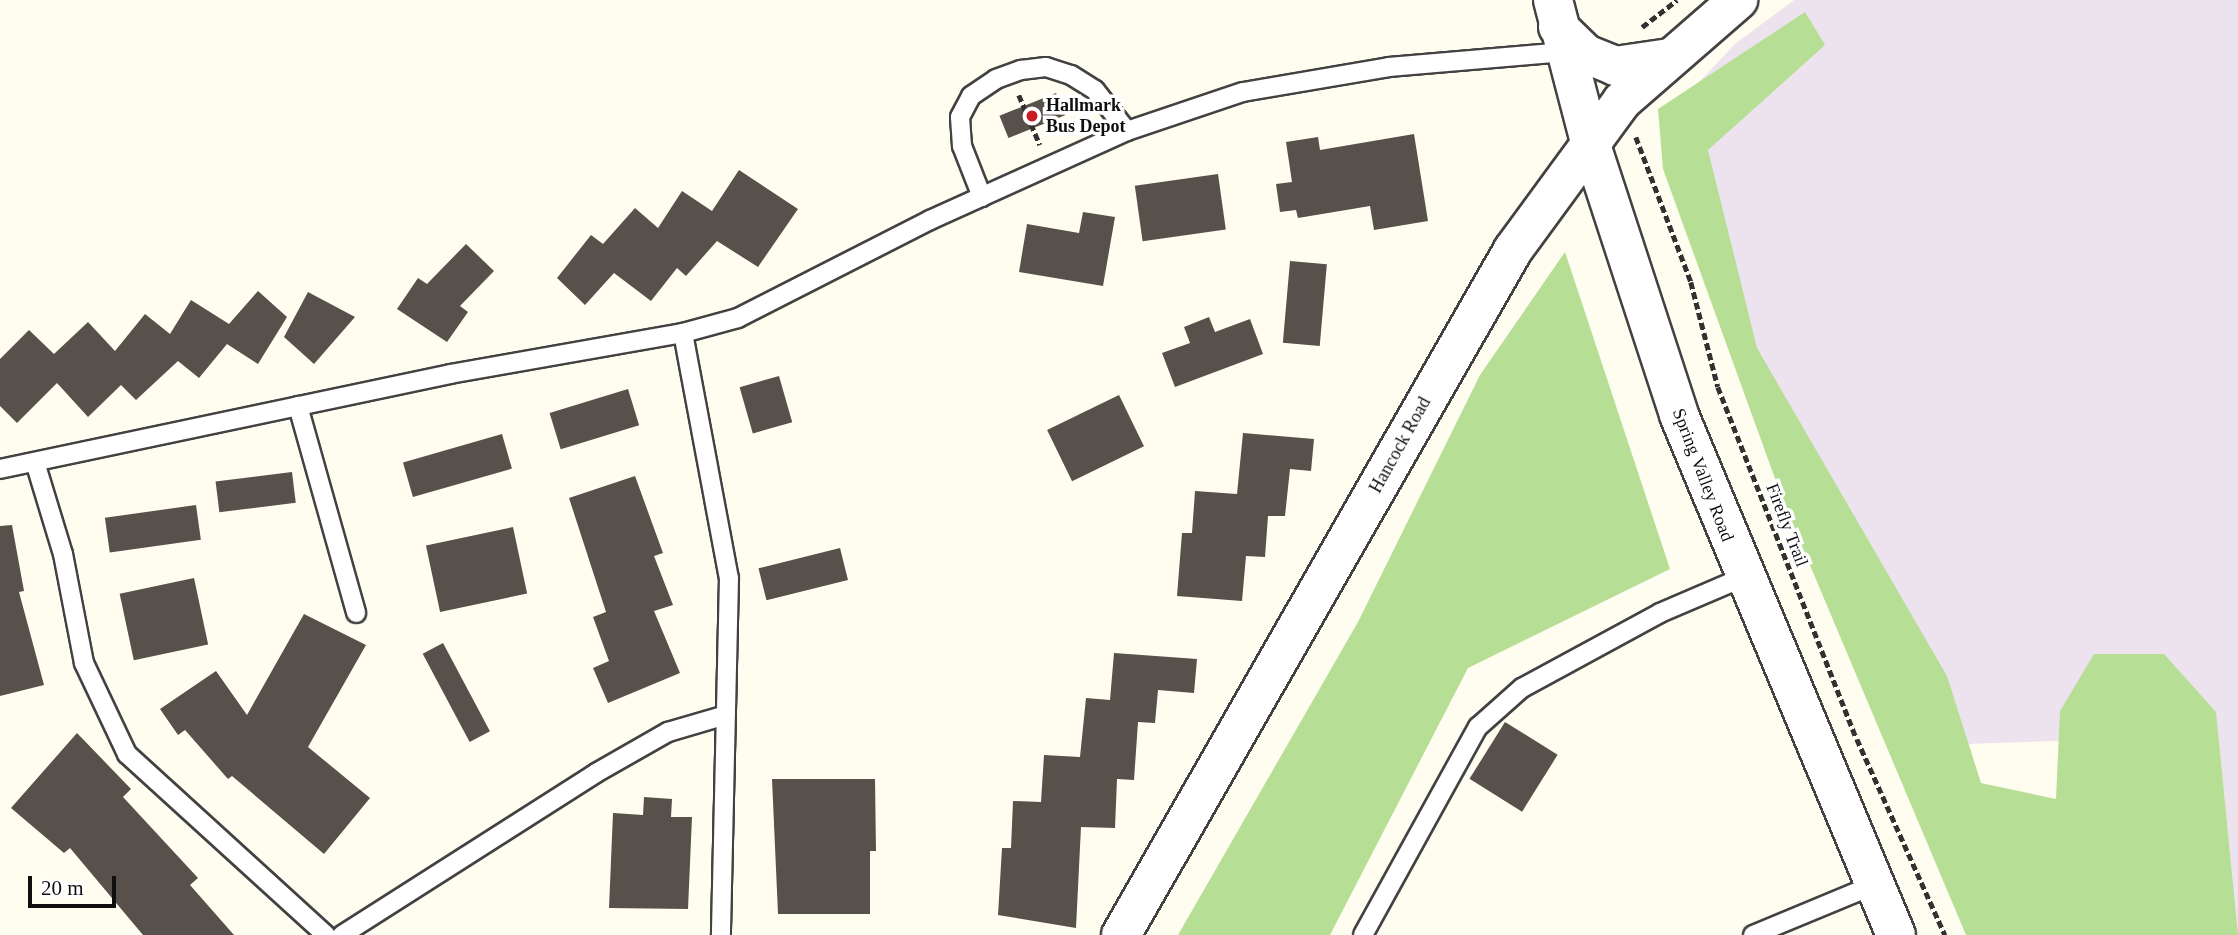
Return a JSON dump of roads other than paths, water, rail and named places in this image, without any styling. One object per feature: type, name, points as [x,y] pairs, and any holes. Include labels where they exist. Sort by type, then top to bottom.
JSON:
[{"type":"street","name":"Hancock Road","points":[[1121,935],[1302,625],[1452,350],[1513,250],[1622,101],[1738,0]]},
{"type":"street","points":[[1558,26],[1586,54],[1615,66],[1669,58]]},
{"type":"street","name":"Spring Valley Road","points":[[1558,26],[1590,142],[1679,415],[1744,577],[1896,935]]},
{"type":"lane","points":[[0,469],[298,406],[683,333],[738,318],[982,197],[1127,131],[1243,92],[1389,67],[1558,26]]},
{"type":"lane","points":[[982,197],[962,146],[960,117],[971,96],[996,79],[1021,69],[1046,67],[1071,75],[1095,90],[1127,131]]},
{"type":"lane","points":[[683,333],[729,579],[721,935]]},
{"type":"lane","points":[[298,406],[356,613]]},
{"type":"lane","points":[[35,462],[63,554],[84,663],[127,754],[327,935]]},
{"type":"lane","points":[[1363,935],[1478,727],[1522,688],[1660,613],[1744,577]]},
{"type":"lane","points":[[341,935],[596,773],[668,732],[726,715]]},
{"type":"lane","points":[[1753,935],[1874,885]]},
{"type":"place","name":"Hallmark Bus Depot","points":[[1032,116]]}]
